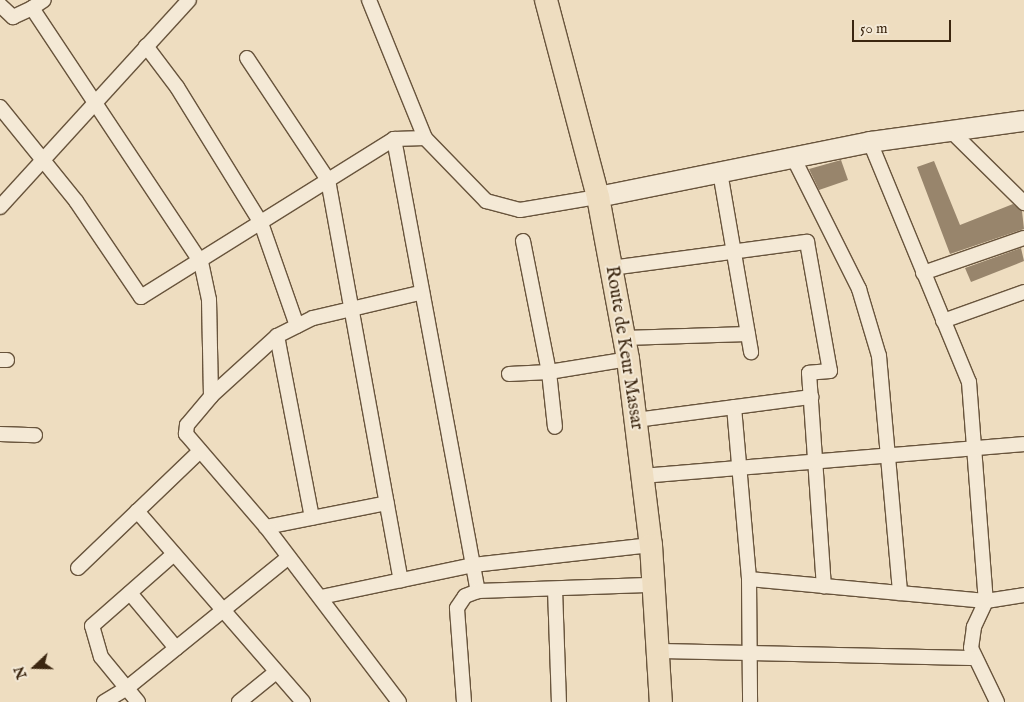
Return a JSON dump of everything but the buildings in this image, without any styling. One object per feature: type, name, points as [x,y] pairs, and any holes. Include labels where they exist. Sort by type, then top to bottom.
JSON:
[{"type":"main road","name":"Route de Keur Massar","points":[[546,0],[598,197],[626,349],[651,545],[661,702]]},
{"type":"street","points":[[0,5],[13,17],[44,0]]},
{"type":"street","points":[[0,208],[42,159],[95,104],[189,0]]},
{"type":"street","points":[[369,1],[426,138],[486,201],[520,210],[598,197],[870,142],[1024,121]]},
{"type":"street","points":[[32,8],[201,262],[209,300],[211,396]]},
{"type":"street","points":[[146,46],[177,87],[261,223],[297,326]]},
{"type":"street","points":[[247,58],[328,180],[401,580]]},
{"type":"street","points":[[0,107],[76,200],[141,297],[201,262],[394,139],[426,138]]},
{"type":"street","points":[[951,131],[1024,203]]},
{"type":"street","points":[[394,139],[420,293],[478,591]]},
{"type":"street","points":[[870,142],[969,382],[986,602],[974,627],[972,648],[974,658],[998,702]]},
{"type":"street","points":[[793,158],[858,289],[879,356],[900,593]]},
{"type":"street","points":[[720,172],[751,352]]},
{"type":"street","points":[[924,273],[1024,238]]},
{"type":"street","points":[[523,241],[549,372],[556,427]]},
{"type":"street","points":[[611,268],[807,242],[830,371],[809,373],[824,586]]},
{"type":"street","points":[[943,321],[1024,292]]},
{"type":"street","points":[[399,702],[266,527],[186,434],[187,425],[211,396],[277,336],[297,326],[350,307],[420,293]]},
{"type":"street","points":[[509,374],[549,372],[626,349],[748,334]]},
{"type":"street","points":[[277,336],[312,518]]},
{"type":"street","points":[[636,420],[811,397]]},
{"type":"street","points":[[734,407],[749,579],[750,702]]},
{"type":"street","points":[[0,434],[35,435]]},
{"type":"street","points":[[643,476],[1024,444]]},
{"type":"street","points":[[78,568],[200,451]]},
{"type":"street","points":[[266,527],[387,503]]},
{"type":"street","points":[[137,511],[303,702]]},
{"type":"street","points":[[321,597],[473,565],[651,545]]},
{"type":"street","points":[[138,702],[101,657],[92,626],[174,554]]},
{"type":"street","points":[[104,702],[127,688],[289,556]]},
{"type":"street","points":[[749,579],[986,602],[1024,595]]},
{"type":"street","points":[[464,702],[457,608],[465,596],[478,591],[654,585]]},
{"type":"street","points":[[555,589],[560,702]]},
{"type":"street","points":[[130,593],[176,648]]},
{"type":"street","points":[[658,651],[974,658]]},
{"type":"street","points":[[238,702],[276,672]]}]
